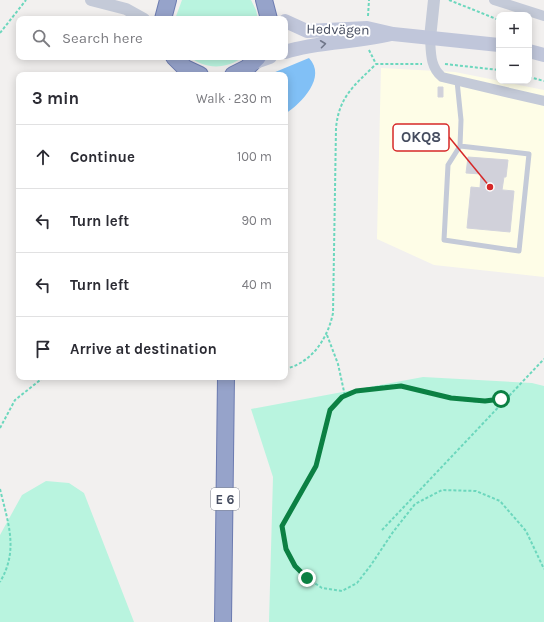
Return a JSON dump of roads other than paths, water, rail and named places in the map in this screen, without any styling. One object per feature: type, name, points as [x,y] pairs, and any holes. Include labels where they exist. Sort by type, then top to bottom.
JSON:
[{"type":"highway","points":[[164,16],[168,0]]},
{"type":"highway","points":[[179,65],[194,72]]},
{"type":"highway","name":"E 6","points":[[216,622],[218,380]]},
{"type":"highway","name":"E 6","points":[[223,622],[226,380]]},
{"type":"main road","points":[[267,9],[277,16]]},
{"type":"main road","name":"Hedvägen","points":[[288,22],[307,31],[368,28],[393,34],[496,45]]},
{"type":"main road","name":"Hedvägen","points":[[288,51],[322,44],[367,40],[393,34]]},
{"type":"main road","points":[[532,52],[544,55]]},
{"type":"main road","points":[[245,68],[263,60]]},
{"type":"street","points":[[92,0],[126,9],[139,16]]},
{"type":"street","points":[[434,0],[430,38],[432,64],[436,72],[442,78],[544,101]]},
{"type":"street","points":[[494,0],[544,16]]},
{"type":"lane","points":[[456,81],[462,120],[460,146],[448,165],[444,240],[519,251],[529,154],[460,146]]},
{"type":"water","points":[[309,58],[314,65],[314,81],[310,89],[305,96],[288,112],[288,72],[275,72]]},
{"type":"place","name":"OKQ8","points":[[490,187]]}]
